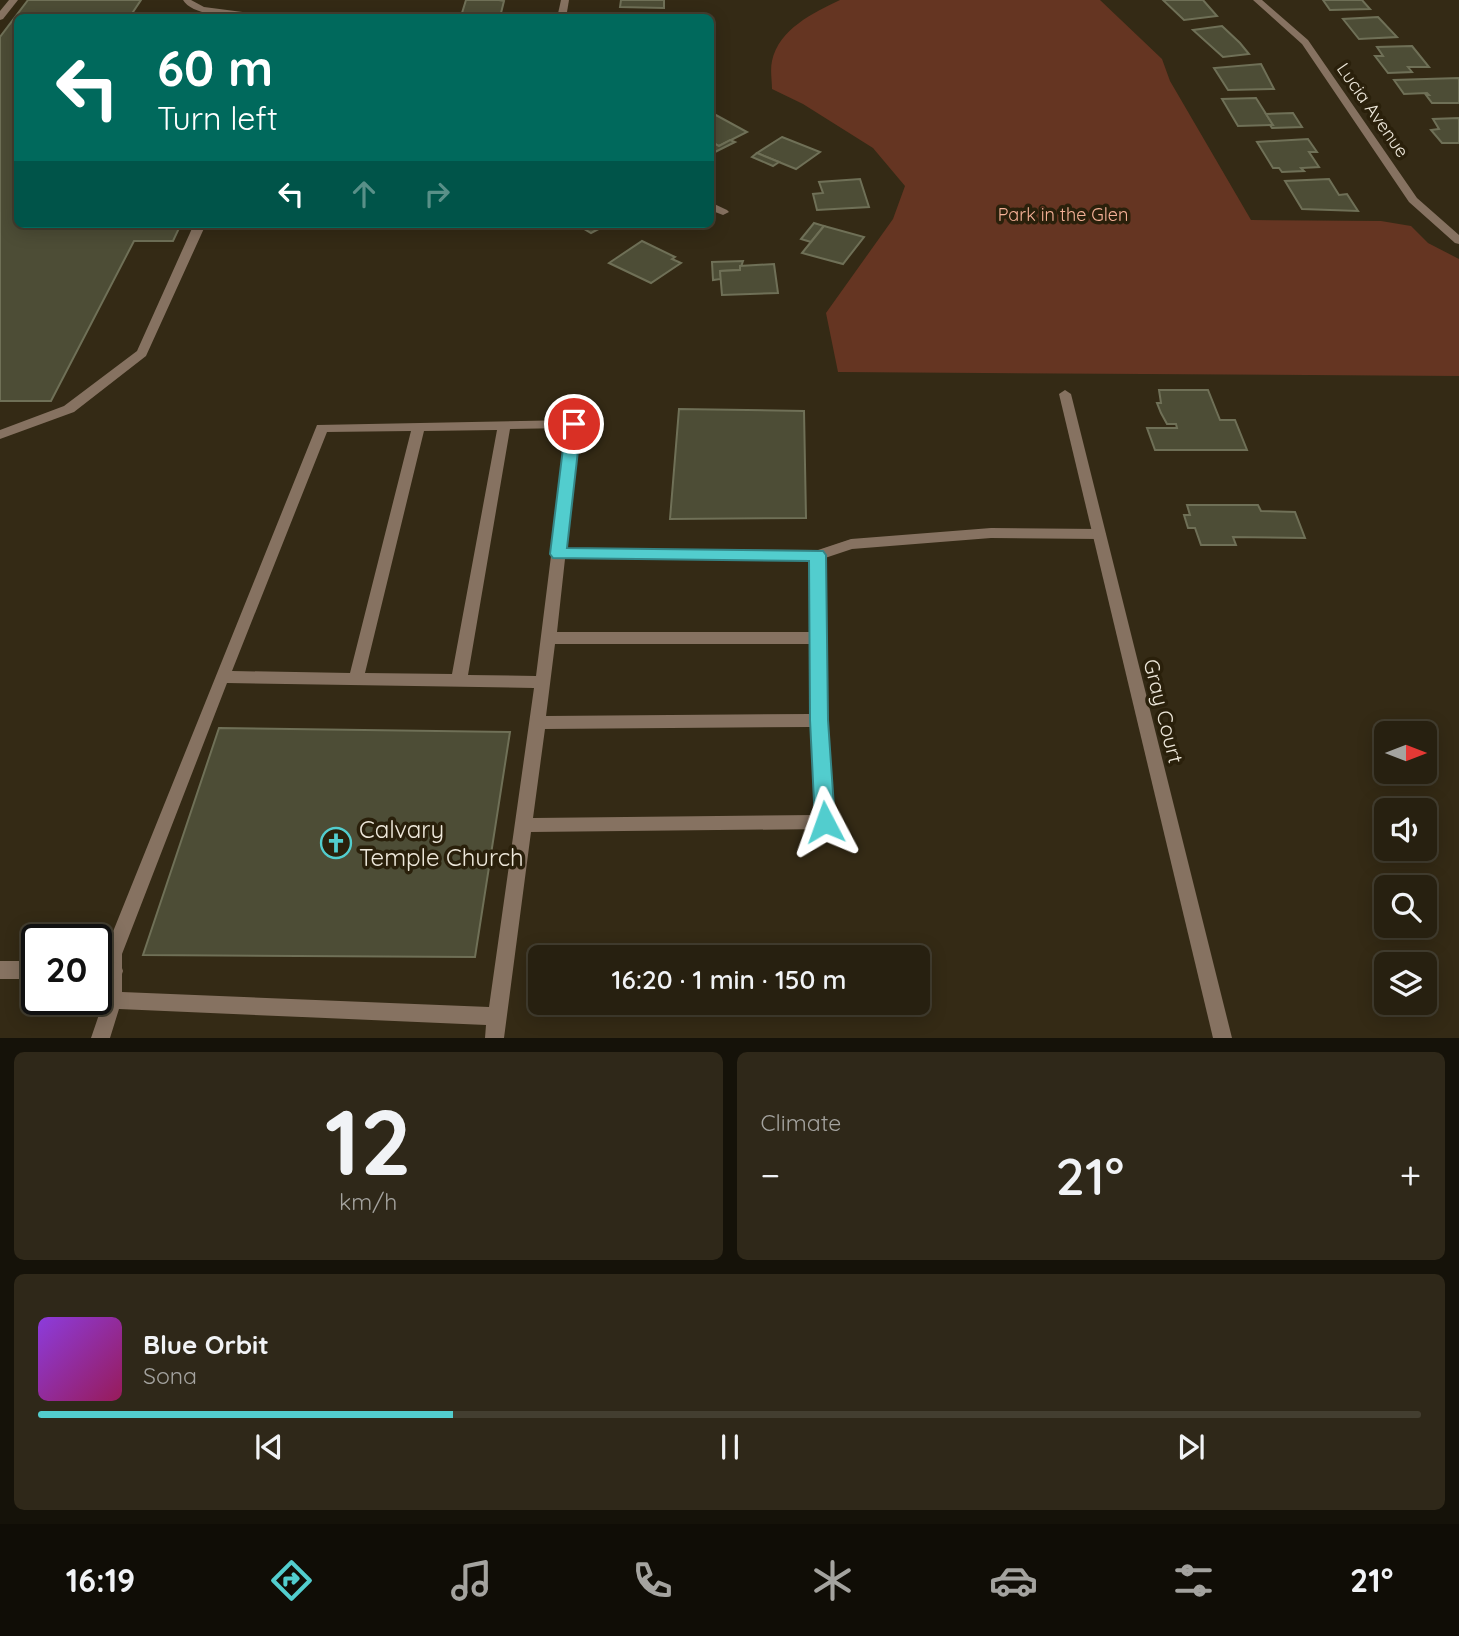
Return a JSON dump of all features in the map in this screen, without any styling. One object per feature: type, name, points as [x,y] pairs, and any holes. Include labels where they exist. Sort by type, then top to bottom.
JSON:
[{"type":"street","points":[[187,0],[190,5],[202,10],[243,14]]},
{"type":"street","name":"Lucia Avenue","points":[[1257,0],[1304,42],[1413,200],[1459,241]]},
{"type":"street","points":[[0,17],[8,5]]},
{"type":"street","points":[[714,207],[723,212]]},
{"type":"street","points":[[0,435],[69,410],[142,353],[198,228]]},
{"type":"street","name":"Gray Court","points":[[1065,394],[1223,1038]]},
{"type":"street","points":[[112,956],[322,428],[574,424],[538,723],[494,1038]]},
{"type":"street","points":[[459,680],[504,425]]},
{"type":"street","points":[[356,679],[419,426]]},
{"type":"street","points":[[559,554],[818,555],[851,544],[991,533],[1099,534]]},
{"type":"street","points":[[524,825],[825,822],[819,720],[818,555]]},
{"type":"street","points":[[549,638],[819,638]]},
{"type":"street","points":[[222,677],[543,682]]},
{"type":"street","points":[[538,723],[819,720]]},
{"type":"street","points":[[0,970],[21,970]]},
{"type":"street","points":[[100,1038],[112,996]]},
{"type":"street","points":[[113,1000],[497,1016]]},
{"type":"green space","name":"Park in the Glen","points":[[840,0],[1100,0],[1162,59],[1170,81],[1251,220],[1381,221],[1411,226],[1428,243],[1459,259],[1459,376],[838,372],[826,313],[893,219],[905,186],[873,148],[803,104],[772,89],[771,71],[776,50],[789,31]]},
{"type":"building","points":[[28,0],[141,0],[132,14],[17,14]]},
{"type":"building","points":[[466,0],[504,1],[501,13],[462,13]]},
{"type":"building","points":[[621,0],[664,0],[664,8],[620,7]]},
{"type":"building","points":[[1163,0],[1203,0],[1217,16],[1184,20]]},
{"type":"building","points":[[1323,0],[1362,0],[1370,9],[1330,10]]},
{"type":"building","points":[[1378,17],[1397,37],[1359,39],[1343,19]]},
{"type":"building","points":[[14,18],[14,228],[179,228],[173,241],[134,241],[51,401],[0,401],[0,37]]},
{"type":"building","points":[[1222,26],[1249,54],[1223,57],[1193,30]]},
{"type":"building","points":[[1412,46],[1429,67],[1408,67],[1412,72],[1388,73],[1375,56],[1383,56],[1377,47]]},
{"type":"building","points":[[1261,64],[1274,89],[1228,90],[1214,68]]},
{"type":"building","points":[[1459,78],[1459,103],[1432,103],[1427,93],[1404,94],[1394,80]]},
{"type":"building","points":[[1256,98],[1273,125],[1238,126],[1222,99]]},
{"type":"building","points":[[1293,113],[1302,127],[1272,128],[1270,125],[1273,125],[1266,114]]},
{"type":"building","points":[[714,114],[747,132],[719,146],[714,143]]},
{"type":"building","points":[[1459,118],[1459,143],[1442,143],[1431,130],[1439,129],[1433,119]]},
{"type":"building","points":[[782,137],[820,152],[796,169],[757,153]]},
{"type":"building","points":[[1308,139],[1317,152],[1309,152],[1319,167],[1301,168],[1304,171],[1282,172],[1279,168],[1273,168],[1257,142]]},
{"type":"building","points":[[730,140],[735,142],[714,152],[714,143],[719,146]]},
{"type":"building","points":[[757,153],[779,162],[773,166],[752,157]]},
{"type":"building","points":[[860,179],[869,207],[817,210],[813,194],[823,193],[819,182]]},
{"type":"building","points":[[1329,179],[1339,195],[1347,194],[1358,211],[1302,209],[1285,181]]},
{"type":"building","points":[[814,223],[824,226],[811,242],[801,239]]},
{"type":"building","points":[[824,226],[864,237],[843,264],[802,253]]},
{"type":"building","points":[[583,228],[600,228],[591,233]]},
{"type":"building","points":[[642,241],[675,257],[672,259],[681,263],[651,283],[609,263]]},
{"type":"building","points":[[743,261],[740,270],[720,271],[721,279],[713,280],[712,262]]},
{"type":"building","points":[[774,264],[778,293],[722,295],[720,271],[740,270],[740,266]]},
{"type":"building","points":[[1159,390],[1208,390],[1220,420],[1235,420],[1247,450],[1155,450],[1147,428],[1177,428],[1176,424],[1167,424],[1161,413],[1157,403],[1161,403]]},
{"type":"building","points":[[679,409],[804,411],[806,518],[670,519]]},
{"type":"building","points":[[1187,505],[1258,505],[1261,511],[1295,512],[1305,538],[1233,537],[1236,545],[1201,545],[1195,528],[1188,528],[1184,515],[1190,515]]},
{"type":"building","name":"Calvary Temple Church","points":[[219,728],[510,732],[475,957],[143,955]]},
{"type":"place","name":"Calvary Temple Church","points":[[336,843]]},
{"type":"route","points":[[574,424],[559,554],[818,555],[819,720],[825,822]]}]
